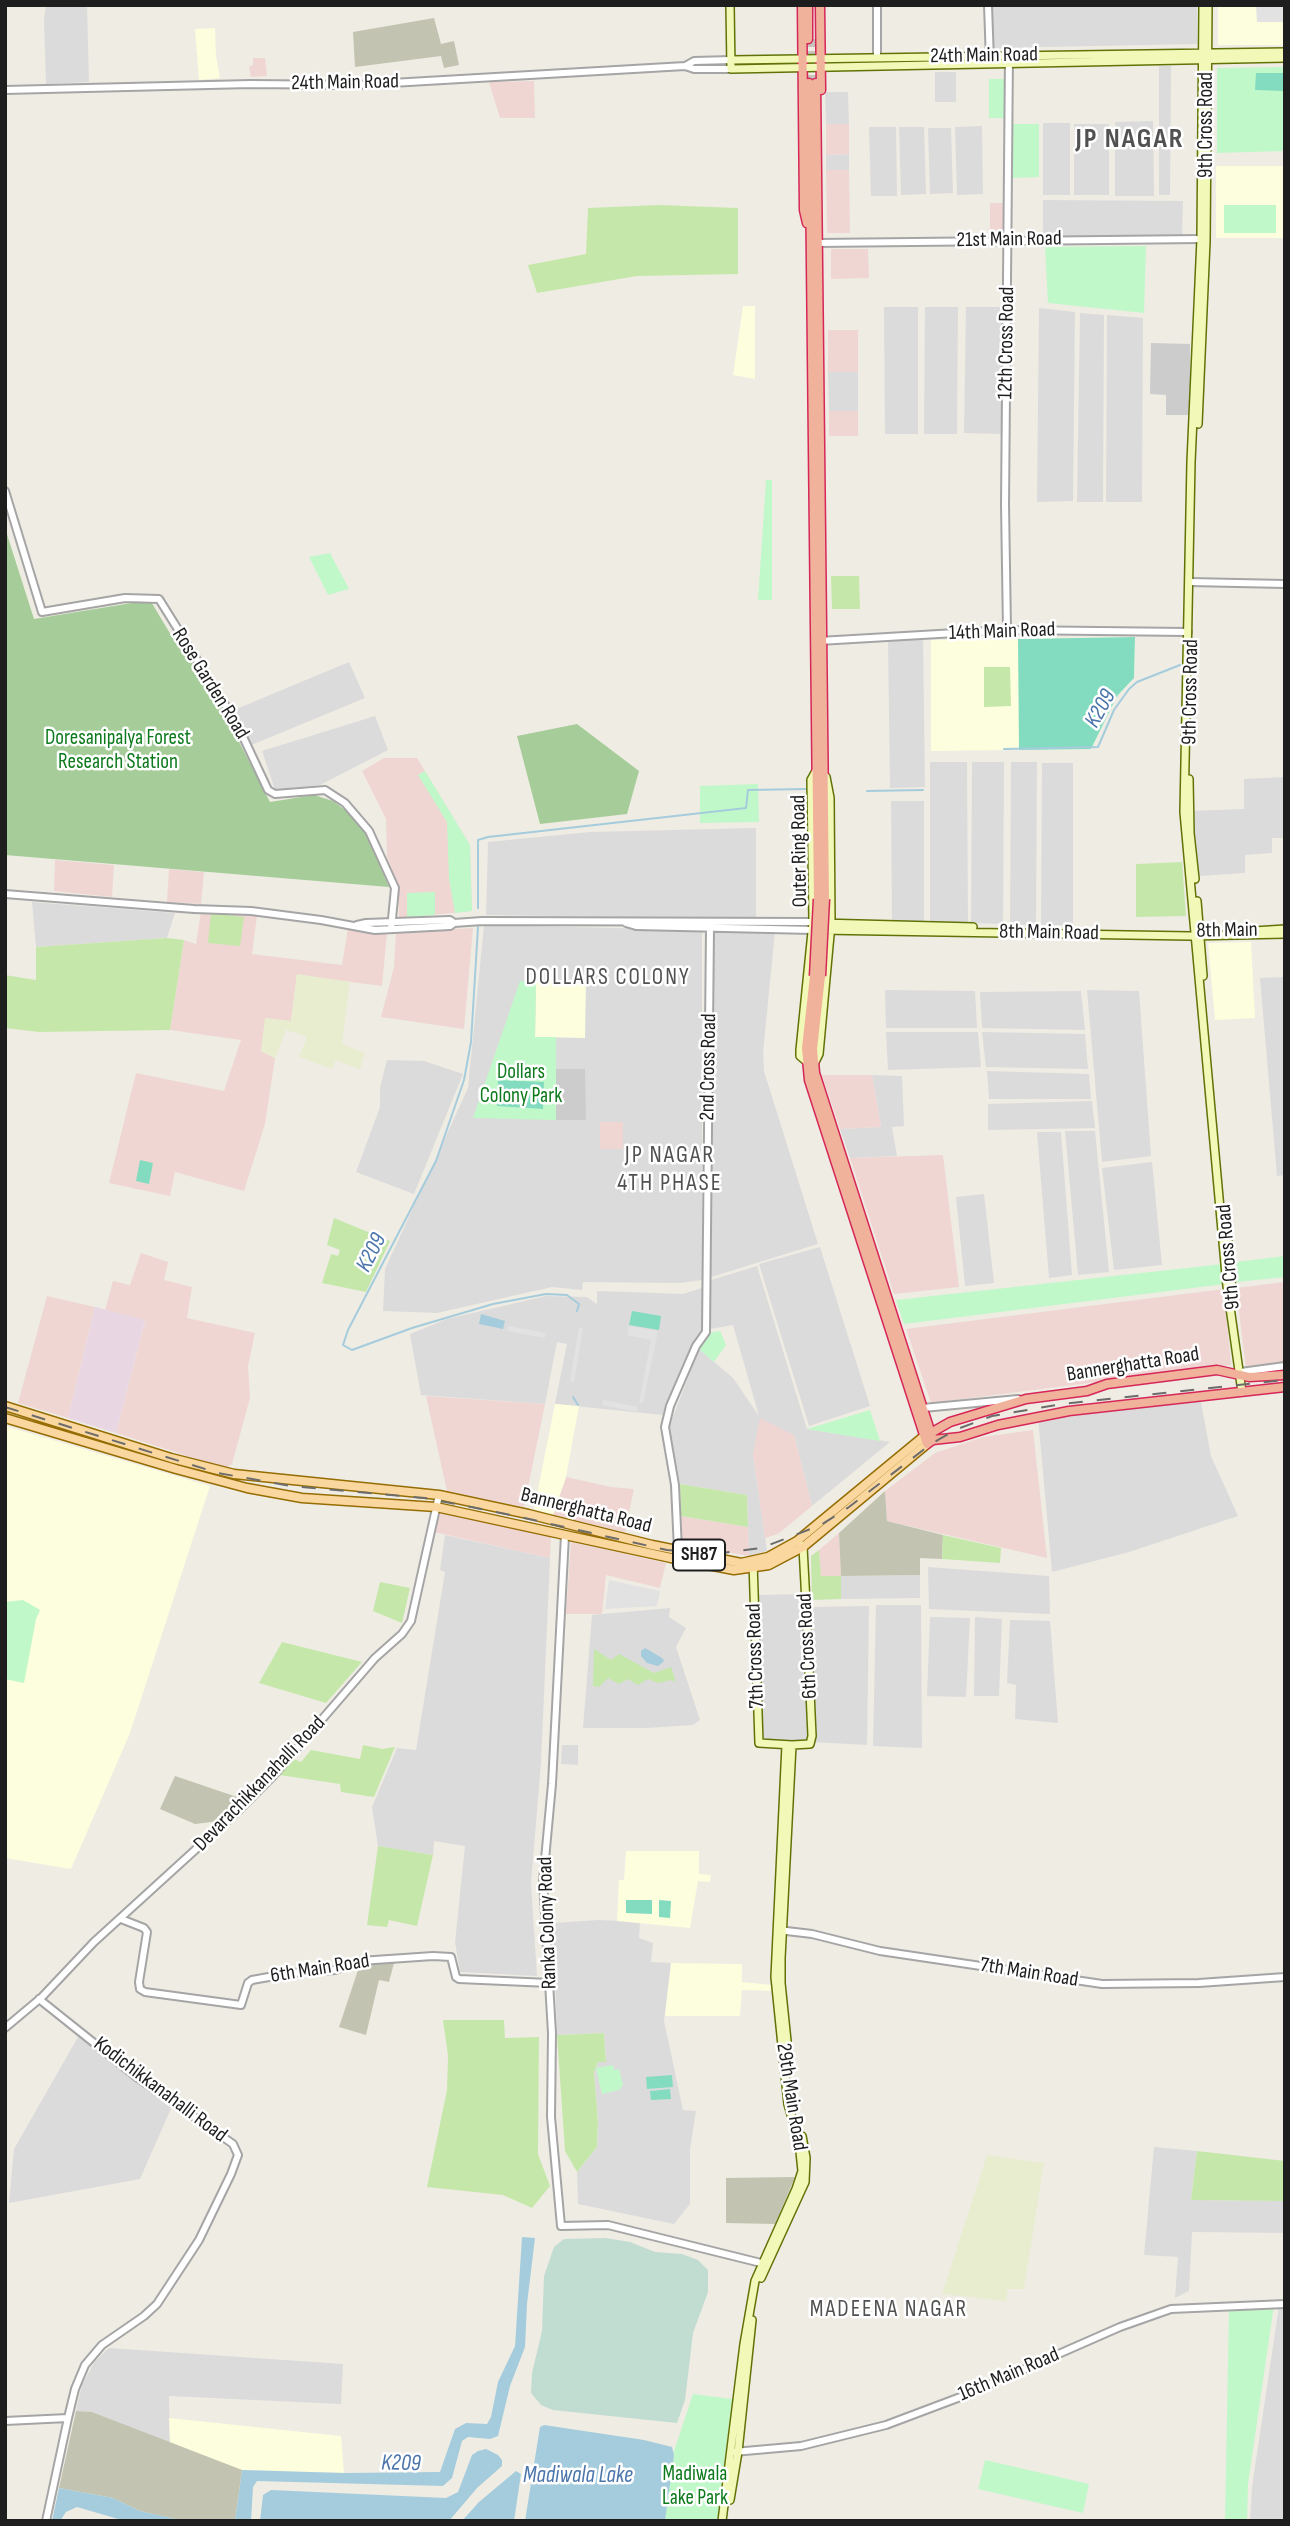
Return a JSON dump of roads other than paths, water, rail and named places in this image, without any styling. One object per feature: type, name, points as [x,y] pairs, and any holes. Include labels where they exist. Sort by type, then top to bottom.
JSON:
[{"type":"highway","points":[[802,5],[804,211],[815,240]]},
{"type":"highway","points":[[808,5],[811,39],[818,5]]},
{"type":"highway","points":[[815,240],[822,228],[818,5]]},
{"type":"highway","points":[[812,83],[815,240]]},
{"type":"highway","name":"Outer Ring Road","points":[[815,240],[821,899],[817,976],[807,1035],[809,1080],[928,1438]]},
{"type":"highway","name":"Outer Ring Road","points":[[810,1063],[923,1408],[928,1438]]},
{"type":"highway","name":"Bannerghatta Road","points":[[928,1438],[958,1419],[1026,1399],[1087,1391],[1107,1384],[1217,1370],[1241,1374],[1271,1372],[1285,1375]]},
{"type":"highway","name":"Bannerghatta Road","points":[[928,1438],[960,1437],[998,1425],[1069,1411],[1285,1387]]},
{"type":"main road","points":[[730,5],[731,64]]},
{"type":"main road","name":"9th Cross Road","points":[[1203,5],[1205,281],[1195,482],[1189,812],[1227,1286],[1242,1392]]},
{"type":"main road","name":"9th Cross Road","points":[[1198,934],[1184,812],[1188,632],[1192,582],[1191,482],[1208,5]]},
{"type":"main road","name":"24th Main Road","points":[[731,64],[1285,52]]},
{"type":"main road","name":"24th Main Road","points":[[1205,55],[1285,58]]},
{"type":"main road","name":"24th Main Road","points":[[821,63],[877,58],[990,60]]},
{"type":"main road","points":[[810,1063],[800,1056],[800,1050],[813,926],[811,780],[820,771]]},
{"type":"main road","name":"Outer Ring Road","points":[[810,1063],[819,1054],[831,927],[830,798],[827,778],[820,771]]},
{"type":"main road","name":"8th Main Road","points":[[813,926],[1198,934]]},
{"type":"main road","name":"8th Main Road","points":[[831,927],[1170,931]]},
{"type":"main road","name":"8th Main","points":[[1170,931],[1198,934],[1285,932]]},
{"type":"main road","name":"Bannerghatta Road","points":[[5,1406],[171,1458],[234,1474],[439,1495],[754,1565]]},
{"type":"main road","name":"Bannerghatta Road","points":[[5,1419],[261,1491],[302,1497],[436,1507],[734,1570],[784,1559],[928,1438]]},
{"type":"main road","name":"6th Cross Road","points":[[789,1745],[810,1744],[812,1736],[800,1544]]},
{"type":"main road","name":"7th Cross Road","points":[[754,1565],[759,1743],[789,1745]]},
{"type":"main road","name":"29th Main Road","points":[[725,2521],[759,2281],[764,2264],[799,2196],[807,2170],[804,2145],[793,2104],[780,1983],[779,1930],[789,1745]]},
{"type":"street","points":[[877,5],[877,58]]},
{"type":"street","points":[[988,5],[990,60]]},
{"type":"street","name":"12th Cross Road","points":[[1007,630],[1005,491],[1009,59]]},
{"type":"street","name":"24th Main Road","points":[[5,90],[250,84],[357,85],[685,66],[694,69],[731,64]]},
{"type":"street","name":"21st Main Road","points":[[815,240],[1201,239]]},
{"type":"street","name":"Rose Garden Road","points":[[5,491],[43,612],[125,598],[159,599],[237,724],[268,790],[275,794],[325,790],[345,803],[369,831],[395,888],[392,926]]},
{"type":"street","points":[[1192,582],[1285,584]]},
{"type":"street","name":"14th Main Road","points":[[819,641],[1007,630],[1188,632]]},
{"type":"street","points":[[5,894],[251,911],[357,925],[366,923],[392,926],[450,920],[454,923],[482,920],[813,926]]},
{"type":"street","points":[[626,923],[636,926],[710,928],[813,926]]},
{"type":"street","name":"2nd Cross Road","points":[[678,1550],[675,1485],[665,1427],[666,1416],[696,1346],[706,1332],[710,928]]},
{"type":"street","points":[[1271,1372],[1285,1366]]},
{"type":"street","points":[[923,1408],[1026,1399]]},
{"type":"street","name":"Devarachikkanahalli Road","points":[[5,2028],[39,1999],[94,1942],[199,1849],[268,1781],[375,1657],[401,1634],[411,1621],[439,1495]]},
{"type":"street","name":"Ranka Colony Road","points":[[565,1535],[552,1784],[543,1863],[552,2033],[551,2118],[561,2226],[608,2225],[764,2264]]},
{"type":"street","name":"6th Main Road","points":[[121,1919],[147,1931],[139,1986],[143,1992],[148,1993],[241,2005],[248,1983],[252,1980],[291,1973],[335,1970],[357,1961],[433,1956],[451,1957],[457,1978],[549,1983]]},
{"type":"street","name":"7th Main Road","points":[[779,1930],[812,1934],[880,1951],[1102,1984],[1199,1983],[1285,1977]]},
{"type":"street","name":"Kodichikkanahalli Road","points":[[39,1999],[138,2078],[233,2144],[238,2155],[224,2191],[188,2260],[152,2309],[102,2345],[90,2358],[79,2379],[68,2418],[46,2521]]},
{"type":"street","name":"16th Main Road","points":[[735,2452],[802,2446],[886,2425],[963,2396],[1120,2328],[1171,2309],[1285,2304]]},
{"type":"street","points":[[5,2421],[68,2418]]},
{"type":"water","points":[[481,1314],[505,1321],[503,1329],[479,1324]]},
{"type":"water","points":[[645,1648],[664,1661],[658,1666],[647,1663],[641,1656],[641,1651]]},
{"type":"water","points":[[522,2237],[535,2238],[525,2347],[510,2386],[498,2436],[490,2439],[468,2437],[462,2441],[452,2478],[443,2486],[257,2481],[253,2487],[251,2521],[235,2521],[242,2470],[440,2472],[455,2429],[466,2423],[487,2424],[491,2417],[498,2382],[515,2346]]},
{"type":"water","name":"Madiwala Lake","points":[[544,2425],[644,2440],[672,2447],[674,2455],[665,2521],[525,2521],[540,2427]]},
{"type":"water","name":"Madiwala Lake","points":[[486,2449],[498,2455],[502,2466],[477,2488],[449,2521],[260,2521],[263,2495],[271,2490],[446,2498],[458,2492],[472,2455]]},
{"type":"water","name":"Madiwala Lake","points":[[516,2471],[521,2474],[514,2521],[462,2521],[479,2502]]},
{"type":"water","points":[[59,2488],[113,2498],[140,2511],[185,2521],[125,2521],[77,2507],[66,2512],[60,2521],[52,2521]]},
{"type":"waterway","name":"K209","points":[[1004,749],[1098,747],[1114,710],[1129,689],[1137,682],[1180,665]]},
{"type":"waterway","name":"K209","points":[[478,908],[478,840],[746,808],[748,790],[806,789]]},
{"type":"waterway","name":"K209","points":[[867,791],[923,790]]},
{"type":"waterway","name":"K209","points":[[478,927],[471,1042],[464,1080],[436,1161],[348,1330],[343,1345],[352,1350],[412,1328],[493,1304],[546,1294],[567,1295],[579,1304],[577,1311]]},
{"type":"waterway","name":"K209","points":[[573,1397],[578,1405]]},
{"type":"tunnel","points":[[808,39],[809,83]]},
{"type":"tunnel","points":[[815,39],[816,83]]},
{"type":"railway","points":[[5,1407],[218,1473],[291,1486],[425,1498],[667,1550],[714,1554],[761,1548],[821,1525],[849,1507],[931,1444],[955,1430],[992,1416],[1062,1404],[1285,1380]]},
{"type":"district","name":"JP NAGAR","points":[[1130,140]]},
{"type":"district","name":"DOLLARS COLONY","points":[[608,978]]},
{"type":"district","name":"JP NAGAR 4TH PHASE","points":[[670,1170]]},
{"type":"district","name":"MADEENA NAGAR","points":[[889,2310]]},
{"type":"park label","name":"Doresanipalya Forest Research Station","points":[[118,751]]},
{"type":"park label","name":"Dollars Colony Park","points":[[521,1085]]},
{"type":"park label","name":"Madiwala Lake Park","points":[[695,2487]]}]
